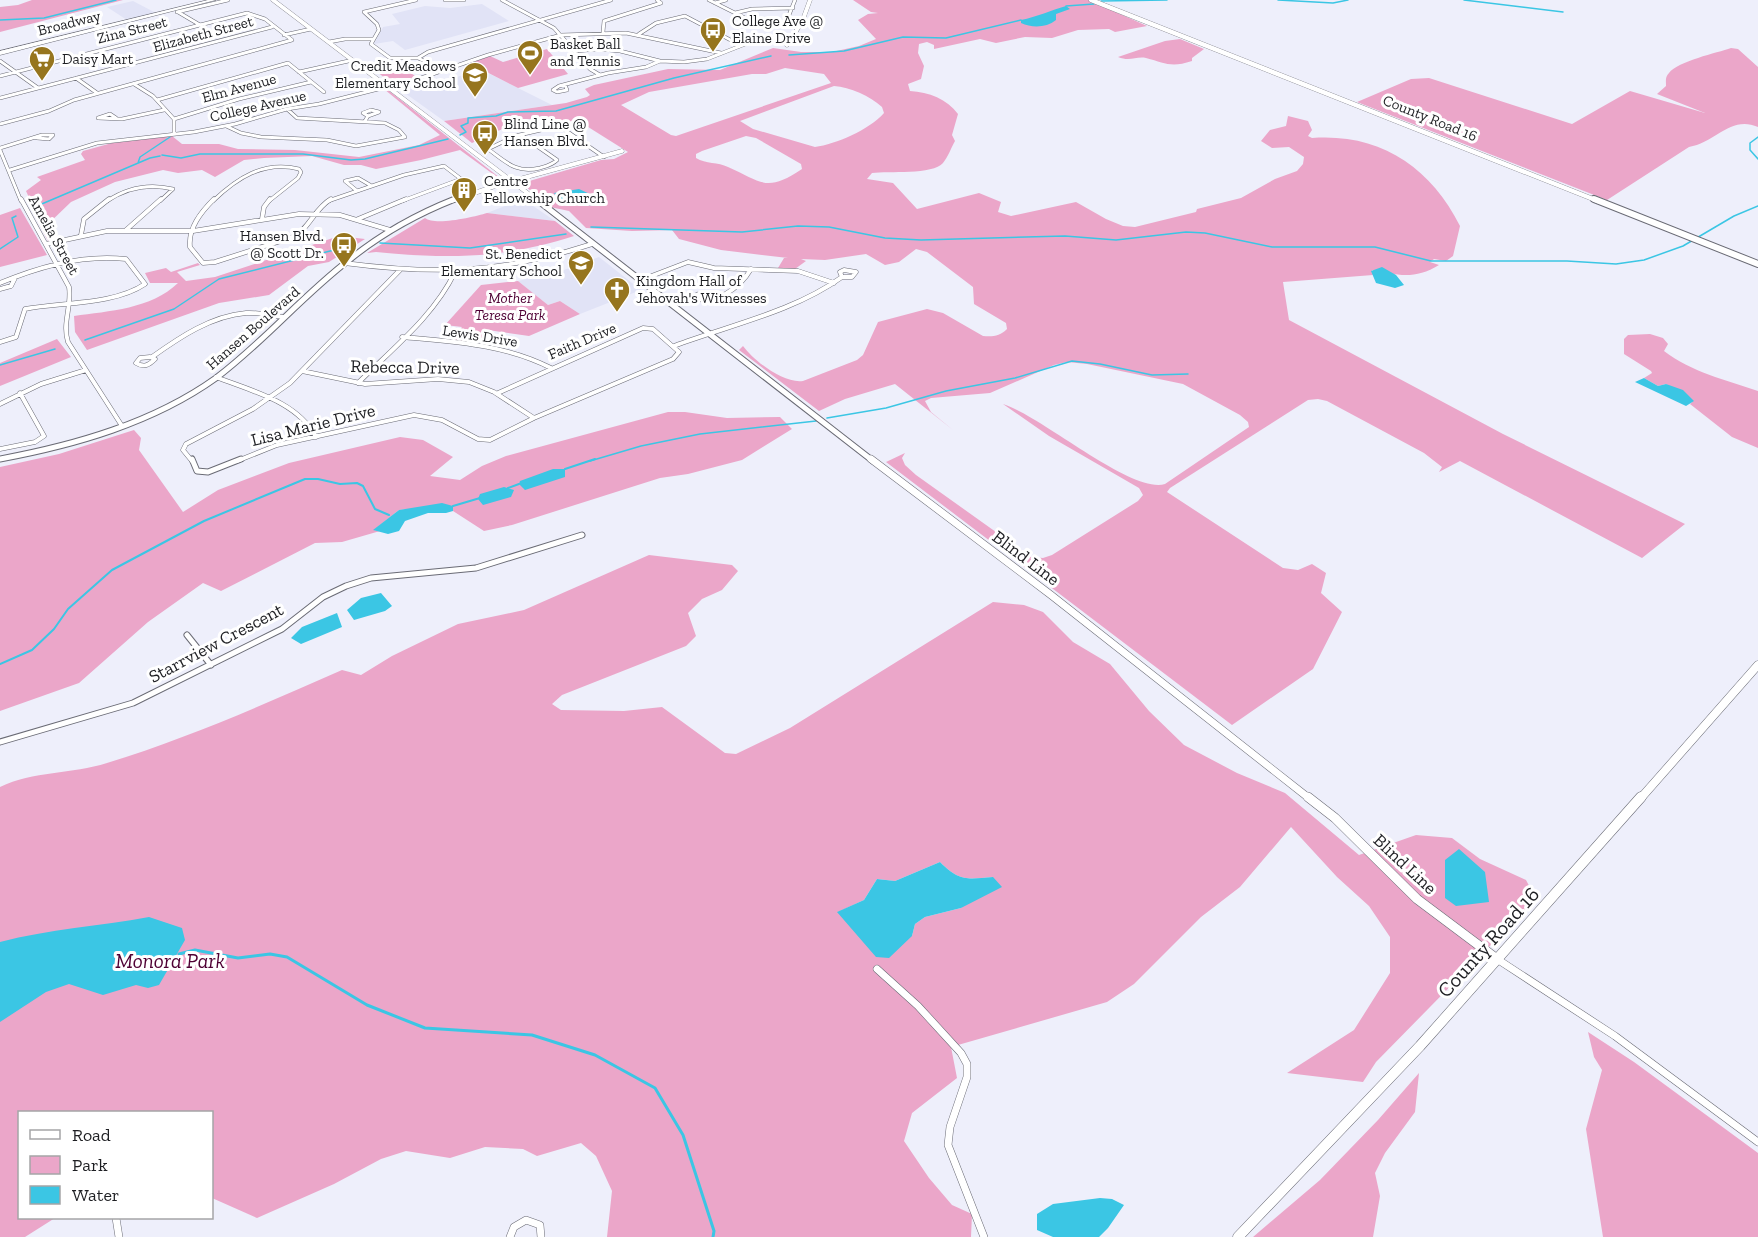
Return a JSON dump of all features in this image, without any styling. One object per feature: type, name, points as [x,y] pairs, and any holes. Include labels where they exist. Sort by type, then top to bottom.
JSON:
[{"type":"main road","name":"Broadway","points":[[0,53],[214,0]]},
{"type":"main road","name":"County Road 16","points":[[1091,0],[1758,264]]},
{"type":"main road","name":"County Road 16","points":[[1238,1237],[1420,1046],[1758,665]]},
{"type":"street","points":[[176,11],[228,0]]},
{"type":"street","name":"Blind Line","points":[[273,0],[1051,595],[1335,818],[1417,899],[1497,959],[1615,1036],[1758,1142]]},
{"type":"street","points":[[416,0],[364,12],[377,24],[378,29],[372,39],[373,46],[390,58],[418,58],[443,70]]},
{"type":"street","points":[[445,0],[464,0]]},
{"type":"street","points":[[502,0],[554,28],[590,69],[600,75]]},
{"type":"street","points":[[418,58],[428,52],[609,0]]},
{"type":"street","points":[[603,32],[604,21],[661,3],[657,0]]},
{"type":"street","points":[[709,0],[759,25],[782,26],[786,24],[795,0]]},
{"type":"street","points":[[715,3],[726,0]]},
{"type":"street","points":[[575,51],[599,49],[620,51],[660,61],[693,62],[758,41],[788,43],[802,22],[810,0]]},
{"type":"street","points":[[735,13],[757,9],[793,8]]},
{"type":"street","points":[[176,11],[200,25]]},
{"type":"street","name":"Zina Street","points":[[0,76],[252,14],[284,35]]},
{"type":"street","points":[[639,34],[656,23],[684,16],[740,45]]},
{"type":"street","name":"Elizabeth Street","points":[[0,98],[272,27]]},
{"type":"street","points":[[284,35],[311,28]]},
{"type":"street","name":"College Avenue","points":[[10,170],[96,143],[226,126],[287,109],[319,104],[387,87],[561,35],[603,32],[639,34],[720,53]]},
{"type":"street","points":[[0,124],[49,111],[97,93],[292,40],[284,35]]},
{"type":"street","points":[[329,42],[345,39],[372,39]]},
{"type":"street","points":[[299,72],[353,60]]},
{"type":"street","points":[[0,61],[38,88]]},
{"type":"street","points":[[565,85],[600,75],[642,68],[660,61]]},
{"type":"street","points":[[156,100],[288,63],[324,92]]},
{"type":"street","points":[[76,78],[97,93]]},
{"type":"street","name":"Elm Avenue","points":[[174,119],[239,99],[311,82]]},
{"type":"street","points":[[134,84],[156,100],[174,119],[174,134]]},
{"type":"street","points":[[226,126],[241,133],[261,137],[327,140],[356,146],[405,137],[388,123],[297,118],[287,109]]},
{"type":"street","points":[[116,118],[164,110]]},
{"type":"street","points":[[364,121],[368,116]]},
{"type":"street","points":[[521,135],[557,162],[520,172],[488,149],[521,135],[567,124]]},
{"type":"street","points":[[559,126],[604,157]]},
{"type":"street","points":[[0,149],[37,138]]},
{"type":"street","name":"Amelia Street","points":[[0,149],[7,158],[22,202],[69,288],[65,336],[122,426]]},
{"type":"street","name":"Hansen Boulevard","points":[[0,459],[48,449],[122,426],[165,407],[216,377],[241,358],[344,263],[390,230],[433,208],[622,151]]},
{"type":"street","points":[[262,219],[260,213],[263,206],[298,178],[301,172],[299,169],[266,168],[246,175],[197,217],[190,248],[203,263],[210,263],[293,237],[304,231],[314,213],[328,200],[370,185],[444,166],[461,179],[376,210],[358,219]]},
{"type":"street","points":[[356,190],[345,181],[358,178],[370,185]]},
{"type":"street","points":[[81,235],[81,225],[85,218],[121,192],[142,186],[173,189],[126,230]]},
{"type":"street","points":[[46,244],[81,235],[126,230],[193,231],[314,213],[358,219],[390,230]]},
{"type":"street","points":[[344,263],[400,270],[455,272],[494,270],[528,264],[592,244]]},
{"type":"street","points":[[0,283],[94,257],[120,257],[126,259],[145,284],[134,291],[25,309],[16,337],[0,342]]},
{"type":"street","points":[[641,280],[688,262],[714,268],[798,271],[834,282]]},
{"type":"street","points":[[717,297],[701,293],[692,297],[700,300],[717,297],[738,288],[751,269]]},
{"type":"street","name":"Lisa Marie Drive","points":[[400,270],[302,371],[271,398],[186,444],[183,450],[191,458],[197,471],[208,472],[277,445],[403,417],[425,416],[449,423],[481,440],[487,440],[673,358],[679,352],[674,346]]},
{"type":"street","points":[[358,383],[451,285],[455,272]]},
{"type":"street","points":[[674,346],[770,314],[842,277]]},
{"type":"street","points":[[0,289],[11,286],[15,278]]},
{"type":"street","points":[[153,357],[197,329],[221,320],[249,313],[284,317]]},
{"type":"street","name":"Faith Drive","points":[[498,393],[643,328],[653,329],[674,346]]},
{"type":"street","name":"Lewis Drive","points":[[402,337],[509,351],[537,359],[551,368]]},
{"type":"street","points":[[0,404],[40,384],[86,370]]},
{"type":"street","name":"Rebecca Drive","points":[[302,371],[358,383],[454,380],[483,386],[498,393],[534,418]]},
{"type":"street","points":[[216,377],[271,398],[309,422],[316,436]]},
{"type":"street","points":[[0,448],[35,442],[44,436],[20,393]]},
{"type":"street","name":"Starrview Crescent","points":[[0,742],[121,708],[282,629],[324,597],[346,586],[371,578],[476,568],[582,535]]},
{"type":"street","points":[[187,635],[211,665]]},
{"type":"street","points":[[877,969],[918,1006],[961,1053],[967,1064],[967,1077],[950,1127],[948,1144],[984,1237]]},
{"type":"street","points":[[116,1219],[119,1237]]},
{"type":"street","points":[[510,1237],[517,1224],[527,1220],[536,1221],[540,1225],[541,1237]]},
{"type":"shaded area","points":[[133,1],[156,13],[127,20],[107,7]]},
{"type":"shaded area","points":[[482,4],[509,21],[405,50],[393,41],[374,44],[383,27],[400,24],[392,14],[425,6],[450,8]]},
{"type":"shaded area","name":"Credit Meadows Elementary School","points":[[480,69],[552,105],[444,121],[402,91],[437,84]]},
{"type":"shaded area","points":[[523,199],[555,221],[487,213]]},
{"type":"shaded area","name":"St. Benedict Elementary School","points":[[599,257],[641,290],[580,314],[560,301],[548,305],[518,281],[564,270]]},
{"type":"green space","points":[[32,0],[123,0],[0,32],[0,7],[18,5]]},
{"type":"green space","points":[[853,0],[1089,0],[1147,26],[1115,32],[1109,29],[1078,30],[1052,38],[1025,37],[996,43],[980,39],[934,49],[934,45],[927,42],[919,44],[918,53],[924,66],[921,79],[908,84],[910,91],[937,97],[954,109],[958,114],[952,135],[955,141],[945,161],[938,167],[920,171],[872,173],[867,179],[893,183],[917,209],[979,193],[1001,202],[998,212],[1011,216],[1076,202],[1123,226],[1135,227],[1196,212],[1197,209],[1241,198],[1275,179],[1297,171],[1303,164],[1304,157],[1289,147],[1272,148],[1261,141],[1270,130],[1286,126],[1288,116],[1308,121],[1312,130],[1308,136],[1312,138],[1359,141],[1400,158],[1418,170],[1434,186],[1460,226],[1453,256],[1446,261],[1434,259],[1430,262],[1439,265],[1422,273],[1398,275],[1372,270],[1373,275],[1283,282],[1289,320],[1503,434],[1685,524],[1642,558],[1460,461],[1439,472],[1442,467],[1424,453],[1327,401],[1308,400],[1167,492],[1283,568],[1298,570],[1312,564],[1326,573],[1321,593],[1342,612],[1313,669],[1232,725],[886,462],[905,453],[902,458],[905,465],[916,475],[1031,557],[1043,558],[1052,555],[1138,501],[1143,495],[1139,488],[1049,436],[1003,404],[1020,411],[1109,466],[1150,484],[1165,484],[1249,427],[1248,422],[1240,415],[1183,384],[1067,362],[1054,365],[990,393],[931,398],[925,401],[931,412],[953,430],[895,384],[845,399],[819,411],[739,350],[743,346],[770,370],[787,379],[803,381],[857,360],[863,355],[878,322],[927,309],[943,313],[983,336],[999,335],[1007,329],[1006,323],[974,304],[973,287],[927,252],[916,249],[899,262],[885,265],[866,254],[825,260],[801,259],[806,261],[795,269],[778,268],[784,258],[788,258],[721,250],[679,239],[672,230],[632,231],[586,228],[569,211],[550,207],[525,186],[526,182],[601,160],[614,159],[628,152],[577,120],[555,125],[545,116],[520,121],[472,143],[444,121],[566,103],[587,97],[590,95],[585,89],[594,85],[668,69],[720,70],[773,48],[801,52],[832,52],[859,46],[876,39],[858,20],[868,14],[878,13],[871,12]],"holes":[[[785,68],[824,74],[831,83],[676,136],[621,105],[649,92],[752,74],[766,74]],[[834,86],[847,88],[866,96],[882,107],[884,113],[870,125],[852,135],[815,147],[753,129],[740,121]],[[746,136],[756,138],[801,164],[802,169],[780,181],[764,183],[724,165],[696,158],[696,154]]]},
{"type":"green space","points":[[1180,39],[1204,49],[1192,58],[1192,61],[1179,64],[1168,64],[1146,58],[1118,57],[1165,41]]},
{"type":"green space","points":[[1731,48],[1738,49],[1758,67],[1758,127],[1740,124],[1689,147],[1607,200],[1357,102],[1411,79],[1429,78],[1572,124],[1630,91],[1705,113],[1657,94],[1666,86],[1667,76],[1674,69],[1689,61]]},
{"type":"green space","points":[[547,49],[568,74],[518,88],[469,63],[490,56],[503,62]]},
{"type":"green space","points":[[371,67],[404,69],[417,77],[391,83]]},
{"type":"green space","points":[[384,89],[500,178],[501,182],[487,187],[497,177],[460,150],[376,169],[361,165],[344,165],[312,156],[244,160],[215,177],[202,170],[178,173],[163,170],[115,182],[71,202],[45,227],[52,240],[48,241],[29,205],[32,204],[26,191],[41,180],[37,177],[85,160],[81,154],[83,151],[112,143],[172,136],[182,144],[219,144],[238,149],[295,150],[359,157],[419,145],[440,135]]},
{"type":"green space","points":[[20,208],[47,255],[0,267],[0,215]]},
{"type":"green space","points":[[487,213],[555,221],[574,236],[523,249],[475,255],[428,256],[367,253],[425,218],[446,221]]},
{"type":"green space","points":[[339,236],[365,239],[329,262],[308,266],[269,295],[219,303],[87,350],[75,332],[74,316],[142,304],[167,292],[178,283],[150,283],[145,273],[166,268],[171,272],[198,263],[200,265],[177,272],[186,281],[215,277]]},
{"type":"green space","name":"Mother Teresa Park","points":[[518,281],[548,305],[560,301],[580,314],[529,336],[488,330],[476,344],[450,341],[462,327],[445,325],[481,285]]},
{"type":"green space","points":[[1650,334],[1663,338],[1668,344],[1664,351],[1686,365],[1758,391],[1758,448],[1732,437],[1690,404],[1693,401],[1666,384],[1658,386],[1644,378],[1652,373],[1651,371],[1624,354],[1624,339],[1628,335]]},
{"type":"green space","points":[[57,339],[71,357],[0,386],[0,363]]},
{"type":"green space","points":[[668,412],[727,418],[780,417],[792,429],[742,460],[688,474],[660,478],[512,525],[484,531],[453,511],[453,506],[399,510],[374,530],[380,531],[342,542],[315,543],[221,591],[203,583],[148,622],[79,683],[0,711],[0,467],[59,454],[134,430],[141,438],[139,450],[183,512],[218,490],[289,463],[400,437],[423,440],[453,457],[430,476],[460,480],[482,466],[506,456]]},
{"type":"green space","name":"Monora Park","points":[[649,555],[732,565],[738,571],[722,590],[702,599],[688,613],[696,636],[686,646],[562,695],[552,704],[561,710],[624,711],[662,707],[725,753],[736,754],[790,728],[993,602],[1024,605],[1043,612],[1073,642],[1110,664],[1149,711],[1184,745],[1237,773],[1285,793],[1359,855],[1416,835],[1452,838],[1480,859],[1526,880],[1536,899],[1376,1062],[1363,1082],[1287,1073],[1354,1030],[1390,973],[1390,937],[1369,906],[1337,877],[1291,827],[1240,887],[1201,917],[1134,984],[1107,1002],[951,1047],[957,1078],[912,1113],[904,1141],[929,1178],[952,1205],[972,1214],[971,1237],[607,1237],[612,1191],[596,1156],[581,1143],[537,1156],[523,1149],[485,1147],[450,1158],[406,1151],[381,1159],[334,1184],[257,1218],[213,1198],[213,1111],[18,1111],[18,1219],[53,1219],[25,1237],[0,1237],[0,787],[39,775],[94,767],[167,743],[342,670],[361,675],[392,656],[458,624],[524,610]],"holes":[[[940,862],[953,873],[964,878],[993,877],[961,908],[925,917],[915,924],[912,936],[838,912],[864,900],[877,879],[895,881]]]},
{"type":"green space","points":[[1588,1032],[1634,1062],[1758,1153],[1758,1237],[1603,1237],[1586,1129],[1602,1070],[1594,1057]]},
{"type":"green space","points":[[1419,1073],[1415,1112],[1385,1153],[1375,1173],[1380,1196],[1373,1237],[1253,1237],[1320,1180],[1378,1120]]},
{"type":"water","points":[[1066,6],[1070,9],[1056,14],[1056,20],[1048,25],[1030,26],[1021,23],[1021,20]]},
{"type":"water","points":[[579,189],[605,201],[593,205],[578,205],[563,201],[554,193]]},
{"type":"water","points":[[1382,267],[1396,275],[1404,285],[1395,288],[1376,283],[1371,271]]},
{"type":"water","points":[[1644,378],[1658,386],[1666,384],[1683,390],[1694,401],[1686,406],[1635,382]]},
{"type":"water","points":[[553,469],[565,469],[565,477],[525,490],[519,484],[520,481]]},
{"type":"water","points":[[504,487],[514,490],[511,497],[483,505],[478,499],[480,494]]},
{"type":"water","points":[[442,503],[453,506],[453,511],[428,513],[405,521],[399,531],[388,534],[373,530],[399,510]]},
{"type":"water","points":[[381,593],[392,606],[385,611],[354,620],[347,610],[361,598]]},
{"type":"water","points":[[337,613],[342,627],[301,644],[291,638],[302,627]]},
{"type":"water","points":[[1459,849],[1485,872],[1489,902],[1456,906],[1445,898],[1445,860]]},
{"type":"water","points":[[940,862],[953,873],[964,878],[993,877],[1002,887],[961,908],[925,917],[915,924],[912,936],[889,958],[876,957],[837,912],[864,900],[877,879],[895,881]]},
{"type":"water","points":[[149,917],[182,928],[185,940],[159,985],[148,988],[136,985],[103,995],[69,984],[46,992],[0,1022],[0,942]]},
{"type":"water","points":[[1100,1198],[1112,1199],[1124,1205],[1099,1237],[1053,1237],[1037,1230],[1037,1214],[1053,1204]]},
{"type":"waterway","points":[[0,20],[44,18],[116,0]]},
{"type":"waterway","points":[[1101,1],[1167,0]]},
{"type":"waterway","points":[[1278,0],[1333,3],[1348,0]]},
{"type":"waterway","points":[[1464,0],[1563,12]]},
{"type":"waterway","points":[[1066,6],[1094,4]]},
{"type":"waterway","points":[[789,55],[844,51],[903,37],[946,38],[1021,20]]},
{"type":"waterway","points":[[460,135],[466,132],[461,126],[468,123],[468,118],[496,116],[508,112],[556,111],[674,78],[771,56]]},
{"type":"waterway","points":[[138,163],[140,157],[170,137]]},
{"type":"waterway","points":[[1758,137],[1750,143],[1750,150],[1758,159]]},
{"type":"waterway","points":[[162,155],[181,158],[200,154],[303,154],[351,160],[365,159],[448,139]]},
{"type":"waterway","points":[[37,206],[150,158],[160,156]]},
{"type":"waterway","points":[[591,227],[742,232],[798,226],[829,227],[885,238],[921,240],[1065,236],[1116,240],[1186,232],[1205,233],[1272,247],[1375,247],[1431,261],[1567,261],[1616,264],[1644,260],[1683,246],[1734,216],[1758,206]]},
{"type":"waterway","points":[[0,249],[18,237],[12,218],[16,216]]},
{"type":"waterway","points":[[380,243],[470,248],[566,234]]},
{"type":"waterway","points":[[85,340],[174,309],[219,279],[354,245]]},
{"type":"waterway","points":[[0,365],[55,349]]},
{"type":"waterway","points":[[827,418],[886,408],[946,391],[1015,378],[1072,361],[1100,364],[1152,375],[1188,374]]},
{"type":"waterway","points":[[590,461],[641,446],[700,434],[816,421]]},
{"type":"waterway","points":[[565,469],[595,459]]},
{"type":"waterway","points":[[0,664],[32,650],[54,629],[68,609],[112,570],[204,521],[305,479],[318,479],[340,484],[357,483],[363,486],[375,509],[389,515]]},
{"type":"waterway","points":[[508,488],[519,484]]},
{"type":"waterway","points":[[453,506],[480,498]]},
{"type":"waterway","points":[[179,954],[195,950],[238,958],[270,954],[287,957],[367,1005],[425,1028],[532,1035],[595,1055],[655,1088],[683,1135],[714,1231],[713,1237]]},
{"type":"place","name":"College Ave @ Elaine Drive","points":[[713,53]]},
{"type":"place","name":"Basket Ball and Tennis","points":[[530,76]]},
{"type":"place","name":"Daisy Mart","points":[[42,82]]},
{"type":"place","name":"Credit Meadows Elementary School","points":[[475,98]]},
{"type":"place","name":"Blind Line @ Hansen Blvd.","points":[[485,156]]},
{"type":"place","name":"Centre Fellowship Church","points":[[464,213]]},
{"type":"place","name":"Hansen Blvd. @ Scott Dr.","points":[[344,268]]},
{"type":"place","name":"St. Benedict Elementary School","points":[[581,286]]},
{"type":"place","name":"Kingdom Hall of Jehovah's Witnesses","points":[[617,313]]}]
